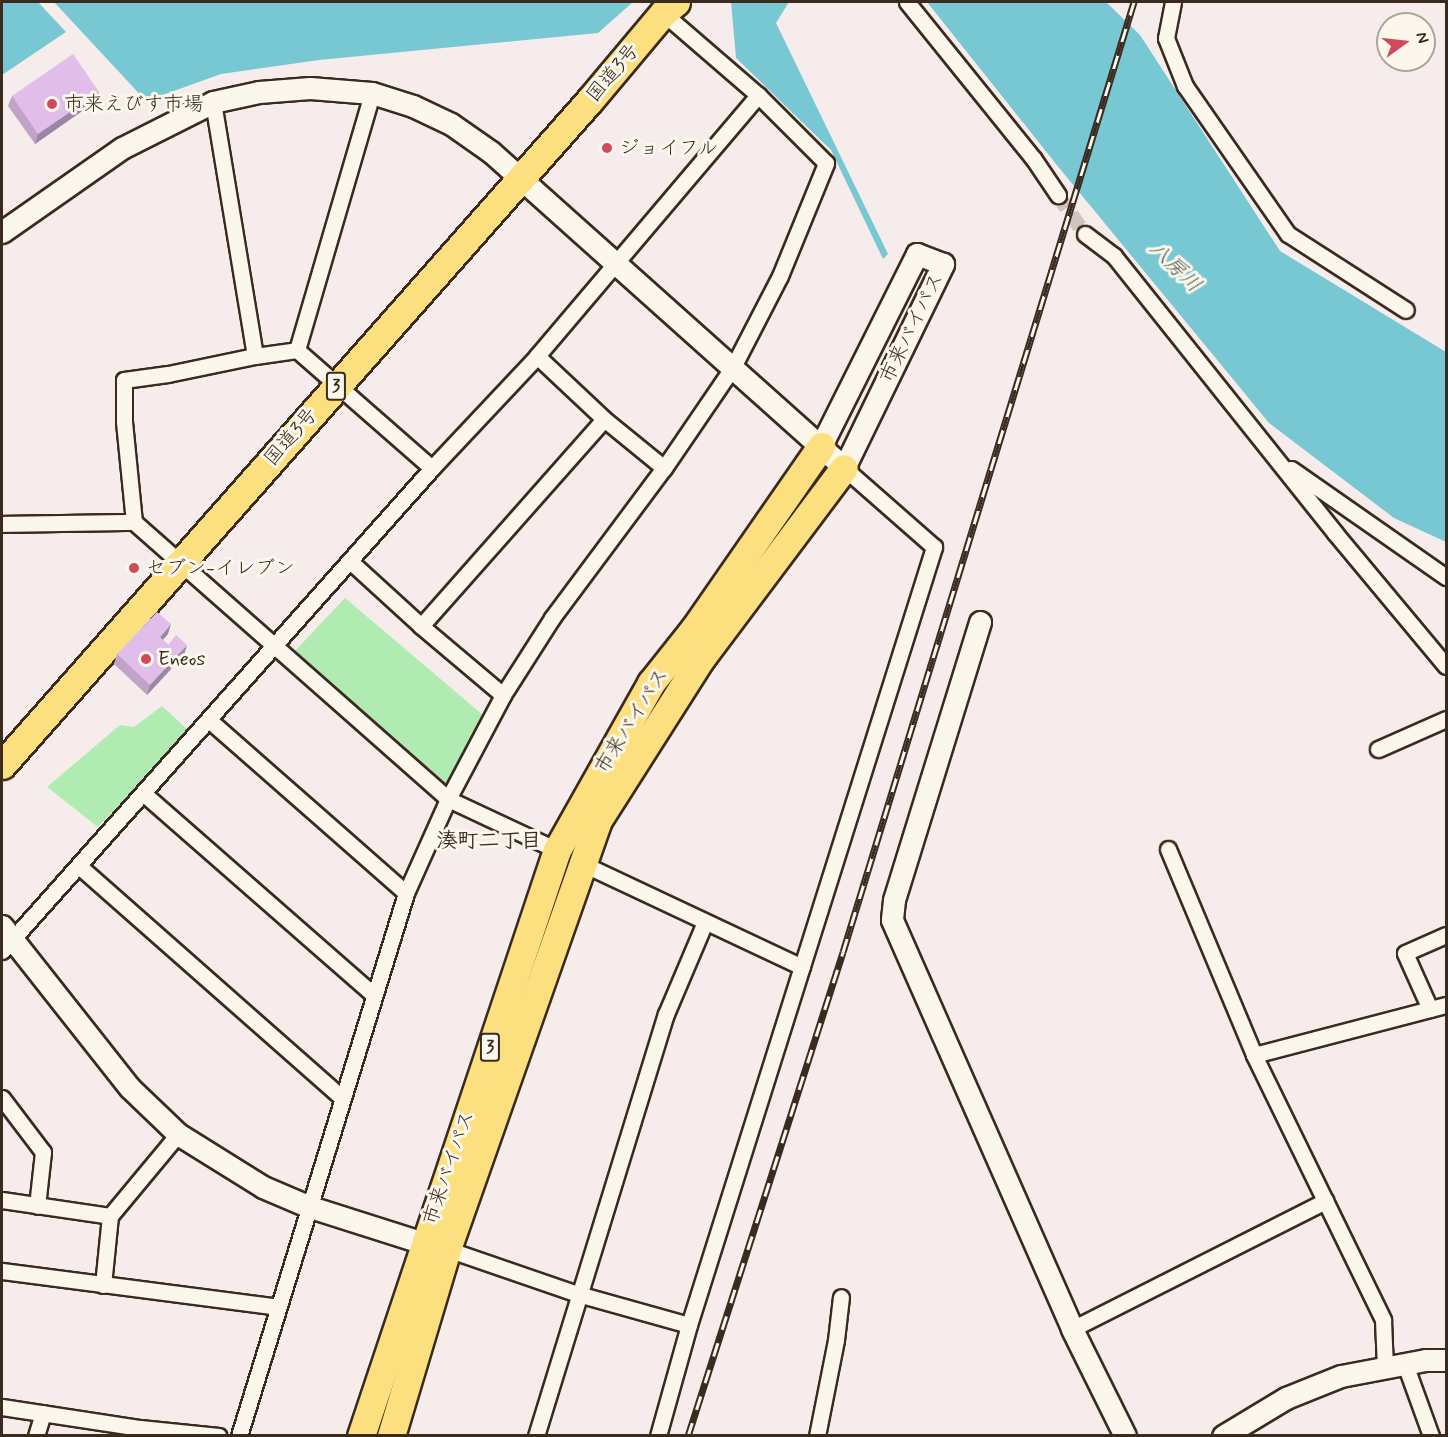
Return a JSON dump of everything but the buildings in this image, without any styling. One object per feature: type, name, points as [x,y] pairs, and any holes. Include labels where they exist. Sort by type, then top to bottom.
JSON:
[{"type":"highway","name":"国道3号","points":[[2,765],[670,7]]},
{"type":"highway","name":"市来バイパス","points":[[391,1436],[435,1247],[556,850],[651,683],[694,629],[821,446]]},
{"type":"highway","name":"市来バイパス","points":[[361,1436],[598,820],[702,657],[844,468]]},
{"type":"street","points":[[907,2],[1032,158],[1058,195]]},
{"type":"street","points":[[1173,2],[1166,38],[1185,86],[1288,234],[1406,310]]},
{"type":"street","points":[[239,1436],[406,893],[448,800],[503,695],[552,618],[664,468],[733,367],[780,276],[826,163],[670,7]]},
{"type":"street","points":[[2,232],[122,148],[213,102],[259,92],[310,88],[372,93],[413,106],[451,124],[491,152],[614,265],[733,367],[934,547],[689,1325],[658,1436]]},
{"type":"street","points":[[297,350],[372,93]]},
{"type":"street","points":[[689,1325],[578,1294],[310,1207],[263,1187],[178,1134],[130,1088],[5,939],[79,866],[432,468],[537,356],[758,95]]},
{"type":"street","points":[[213,102],[255,356]]},
{"type":"street","points":[[1085,234],[1114,256],[1335,533],[1446,666]]},
{"type":"street","name":"市来バイパス","points":[[821,446],[917,254],[943,264],[844,468]]},
{"type":"street","points":[[135,522],[124,422],[124,380],[297,350]]},
{"type":"street","points":[[297,350],[432,468]]},
{"type":"street","points":[[537,356],[604,419],[664,468]]},
{"type":"street","points":[[421,626],[604,419]]},
{"type":"street","points":[[1280,462],[1446,577]]},
{"type":"street","points":[[2,524],[135,522],[448,800],[556,850]]},
{"type":"street","points":[[351,562],[421,626],[503,695]]},
{"type":"street","points":[[980,622],[894,900],[892,920],[1072,1329],[1125,1436]]},
{"type":"street","points":[[1378,749],[1446,719]]},
{"type":"street","points":[[209,720],[406,893]]},
{"type":"street","points":[[142,793],[374,995]]},
{"type":"street","points":[[1168,849],[1254,1055],[1383,1320],[1395,1366],[1431,1436]]},
{"type":"street","points":[[581,863],[802,967]]},
{"type":"street","points":[[79,866],[342,1098]]},
{"type":"street","points":[[536,1436],[666,1014],[705,922]]},
{"type":"street","points":[[1430,1009],[1405,953],[1446,935]]},
{"type":"street","points":[[1254,1055],[1446,1005]]},
{"type":"street","points":[[2,1098],[43,1152],[37,1206]]},
{"type":"street","points":[[103,1285],[110,1216],[178,1134]]},
{"type":"street","points":[[2,1200],[110,1216]]},
{"type":"street","points":[[1072,1329],[1325,1201]]},
{"type":"street","points":[[2,1271],[278,1307]]},
{"type":"street","points":[[817,1436],[841,1297]]},
{"type":"street","points":[[1223,1436],[1286,1398],[1341,1376],[1446,1360]]},
{"type":"street","points":[[2,1407],[139,1432],[219,1436]]},
{"type":"street","points":[[36,1436],[43,1413]]},
{"type":"green space","points":[[345,598],[483,715],[447,792],[292,654]]},
{"type":"green space","points":[[162,706],[189,731],[98,827],[47,787],[120,725],[134,727]]},
{"type":"water","points":[[2,2],[38,2],[66,32],[2,75]]},
{"type":"water","points":[[54,2],[633,2],[598,33],[319,60],[221,74],[146,101]]},
{"type":"water","points":[[731,2],[789,2],[776,23],[888,254],[883,259],[831,150],[736,58]]},
{"type":"water","name":"八房川","points":[[927,2],[1106,2],[1140,35],[1280,251],[1446,352],[1446,542],[1394,518],[1269,423],[1056,164]]},
{"type":"tunnel","points":[[1058,195],[1085,234]]},
{"type":"railway","points":[[688,1436],[843,952],[1134,2]]},
{"type":"place","name":"市来えびす市場","points":[[52,104]]},
{"type":"place","name":"ジョイフル","points":[[607,148]]},
{"type":"place","name":"セブン-イレブン","points":[[134,568]]},
{"type":"place","name":"Eneos","points":[[146,659]]},
{"type":"district","name":"湊町二丁目","points":[[489,841]]}]
